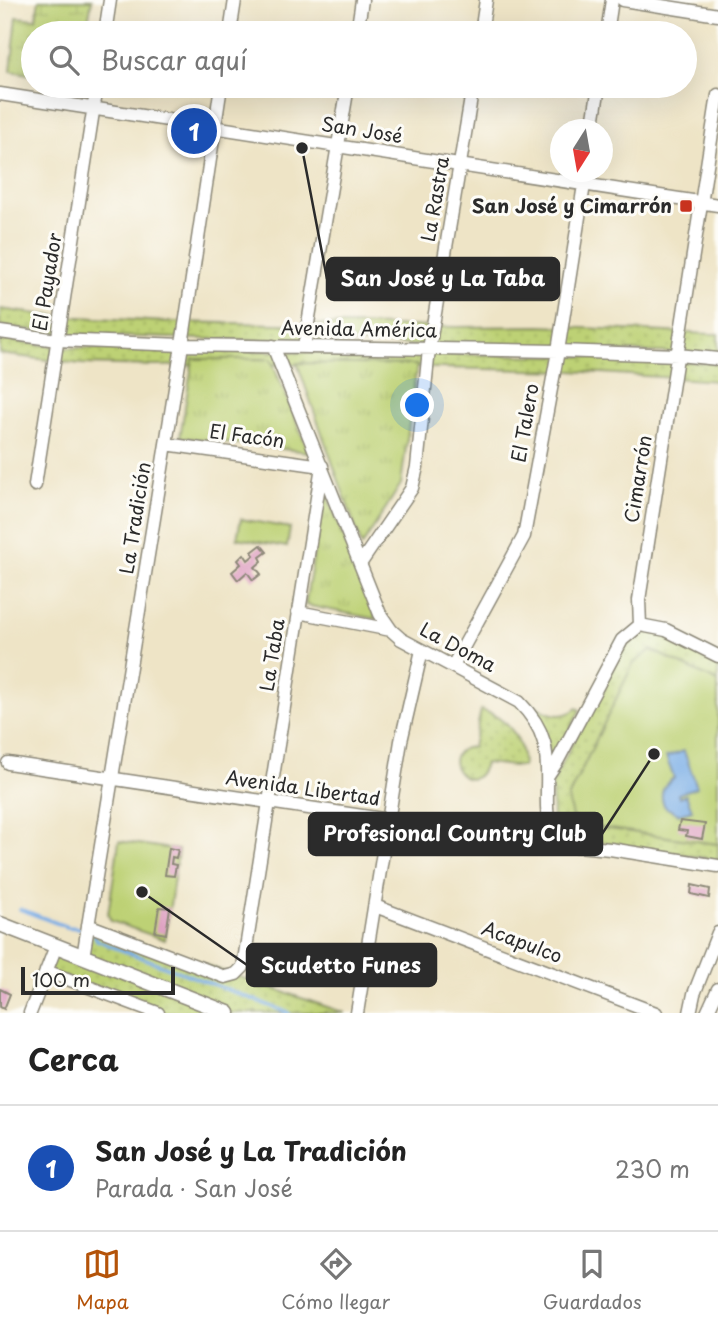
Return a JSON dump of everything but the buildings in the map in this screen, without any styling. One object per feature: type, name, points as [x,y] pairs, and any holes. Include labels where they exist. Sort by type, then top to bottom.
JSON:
[{"type":"main road","points":[[0,924],[228,1013]]},
{"type":"street","points":[[107,21],[110,0]]},
{"type":"street","points":[[232,21],[235,0]]},
{"type":"street","points":[[359,21],[362,0]]},
{"type":"street","points":[[483,21],[486,0]]},
{"type":"street","points":[[609,21],[612,0]]},
{"type":"street","points":[[622,0],[718,15]]},
{"type":"street","name":"San José","points":[[0,94],[21,97]]},
{"type":"street","name":"Cimarrón","points":[[640,625],[639,600],[718,95]]},
{"type":"street","name":"San José","points":[[27,98],[461,165],[550,174]]},
{"type":"street","name":"El Payador","points":[[35,485],[95,98]]},
{"type":"street","name":"La Tradición","points":[[83,957],[219,98]]},
{"type":"street","points":[[304,346],[346,98]]},
{"type":"street","name":"La Rastra","points":[[360,564],[412,488],[417,467],[429,349],[471,98]]},
{"type":"street","points":[[594,119],[597,98]]},
{"type":"street","name":"El Talero","points":[[453,666],[524,537],[558,351],[584,182]]},
{"type":"street","name":"San José","points":[[604,182],[718,205]]},
{"type":"street","name":"Avenida América","points":[[0,332],[57,340],[182,345],[558,351],[718,359]]},
{"type":"street","points":[[273,346],[380,614],[391,630]]},
{"type":"street","name":"El Facón","points":[[166,444],[322,466]]},
{"type":"street","name":"La Taba","points":[[88,925],[225,977],[236,974],[243,967],[322,466]]},
{"type":"street","name":"La Doma","points":[[298,612],[391,630],[422,650],[519,702],[533,716],[543,735],[548,757],[548,776]]},
{"type":"street","points":[[558,843],[549,822],[548,776],[622,640],[640,625],[666,630],[718,656]]},
{"type":"street","points":[[357,1013],[401,741],[422,650]]},
{"type":"street","name":"Avenida Libertad","points":[[8,763],[389,820],[469,836],[558,843],[718,866]]},
{"type":"street","name":"Acapulco","points":[[375,906],[656,1013]]},
{"type":"street","points":[[690,1013],[694,994],[718,933]]},
{"type":"street","points":[[30,1013],[56,946]]},
{"type":"street","points":[[46,971],[158,1013]]},
{"type":"street","points":[[707,1013],[718,989]]},
{"type":"green space","points":[[39,0],[92,0],[88,21],[21,21],[21,73],[11,71],[17,17],[36,19]]},
{"type":"green space","points":[[0,309],[45,315],[166,322],[540,326],[718,334],[718,354],[74,335],[0,326]]},
{"type":"green space","points":[[0,340],[68,348],[619,357],[718,364],[718,381],[571,371],[255,364],[81,364],[0,354]]},
{"type":"green space","points":[[193,359],[271,359],[309,452],[180,437]]},
{"type":"green space","points":[[297,363],[417,365],[401,484],[362,546]]},
{"type":"green space","points":[[325,490],[376,619],[305,605]]},
{"type":"green space","points":[[241,519],[290,528],[287,547],[237,538]]},
{"type":"green space","points":[[654,630],[718,661],[718,682],[651,650],[634,664],[568,798],[589,826],[718,844],[718,860],[569,837],[561,833],[553,823],[552,783],[624,645],[641,631]]},
{"type":"green space","points":[[651,650],[718,682],[718,844],[589,826],[572,817],[568,798],[633,664]]},
{"type":"green space","points":[[522,697],[542,710],[556,715],[570,713],[577,708],[580,710],[554,761]]},
{"type":"green space","points":[[481,710],[499,718],[512,731],[520,747],[523,767],[485,763],[479,774],[472,779],[458,772],[455,757],[461,750],[473,747]]},
{"type":"green space","points":[[119,841],[178,850],[165,940],[111,921],[108,914]]},
{"type":"green space","points":[[88,925],[345,1013],[158,1013],[46,971],[56,946],[83,956]]},
{"type":"water","points":[[684,751],[697,787],[678,794],[679,797],[686,795],[692,810],[678,814],[665,807],[662,794],[667,783],[674,778],[666,757]]},
{"type":"waterway","points":[[20,909],[67,927],[80,928]]},
{"type":"waterway","points":[[94,934],[97,940],[111,946],[289,1013]]},
{"type":"place","name":"San José y La Tradición","points":[[194,131]]},
{"type":"place","name":"San José y La Taba","points":[[302,148]]},
{"type":"place","name":"San José y Cimarrón","points":[[686,206]]},
{"type":"place","name":"Profesional Country Club","points":[[654,754]]},
{"type":"place","name":"Scudetto Funes","points":[[142,892]]}]
